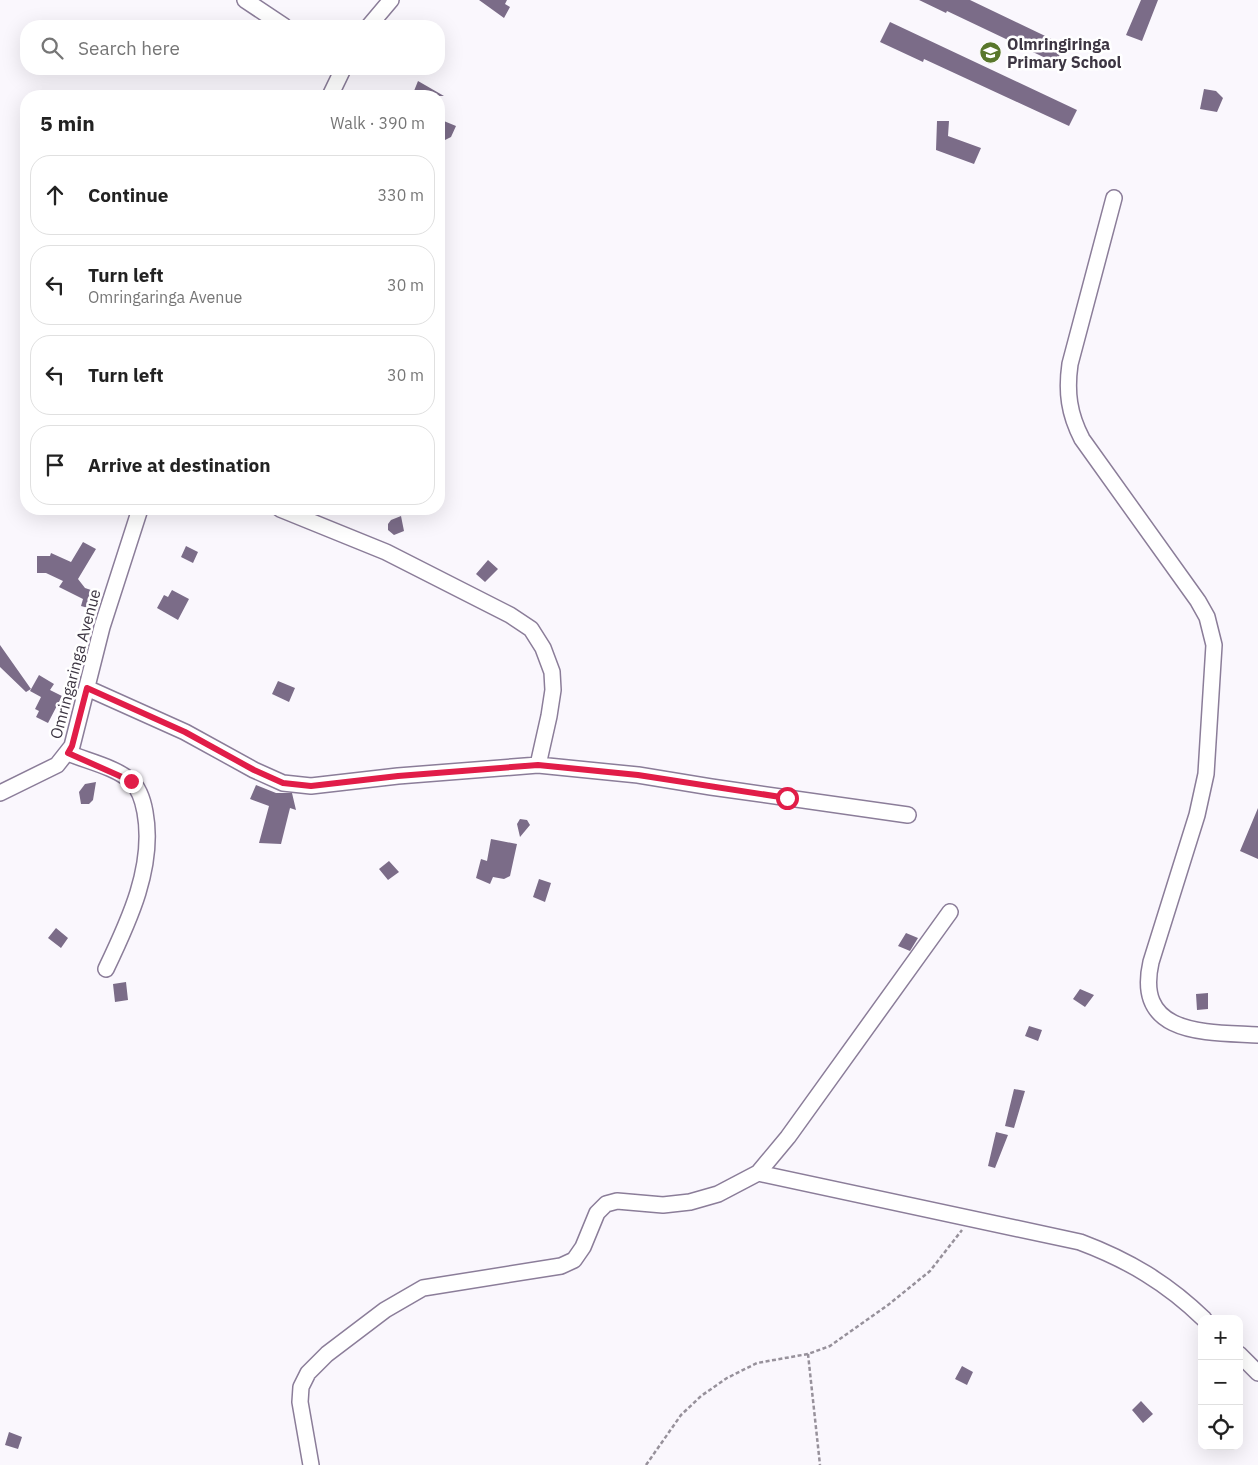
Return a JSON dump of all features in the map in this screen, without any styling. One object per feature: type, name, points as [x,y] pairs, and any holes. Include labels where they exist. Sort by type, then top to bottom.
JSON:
[{"type":"street","points":[[245,0],[275,20]]},
{"type":"street","points":[[375,20],[391,0]]},
{"type":"street","points":[[333,90],[340,75]]},
{"type":"street","points":[[1114,198],[1070,364],[1067,384],[1071,414],[1082,439],[1198,601],[1207,617],[1214,645],[1203,792],[1152,962],[1148,977],[1149,993],[1160,1014],[1179,1027],[1193,1031],[1258,1035]]},
{"type":"street","name":"Omringaringa Avenue","points":[[0,793],[56,765],[72,746],[102,627],[138,515]]},
{"type":"street","points":[[295,515],[386,552],[510,615],[531,629],[543,648],[552,672],[549,716],[538,765]]},
{"type":"street","points":[[87,688],[185,732],[254,770],[283,783],[311,786],[538,765],[638,775],[710,787],[908,814]]},
{"type":"street","points":[[68,753],[131,781],[142,796],[147,824],[145,860],[138,894],[124,932],[106,969]]},
{"type":"street","points":[[311,1465],[300,1402],[301,1387],[308,1372],[327,1354],[384,1310],[423,1288],[561,1266],[574,1260],[583,1248],[597,1213],[606,1204],[617,1201],[663,1205],[690,1202],[718,1194],[758,1173],[788,1137],[950,912]]},
{"type":"street","points":[[758,1173],[973,1217],[1080,1242],[1117,1256],[1153,1277],[1200,1315]]},
{"type":"street","points":[[1243,1358],[1258,1373]]},
{"type":"path","points":[[646,1465],[681,1415],[701,1396],[727,1378],[757,1363],[808,1354],[830,1346],[849,1334],[930,1271],[973,1217]]},
{"type":"path","points":[[808,1354],[820,1465]]},
{"type":"building","points":[[479,0],[507,0],[505,4],[510,7],[504,18]]},
{"type":"building","points":[[919,0],[970,0],[1064,45],[1056,63],[947,11],[946,13]]},
{"type":"building","points":[[1141,0],[1158,0],[1142,41],[1126,35]]},
{"type":"building","points":[[890,22],[1077,110],[1069,126],[924,59],[923,62],[880,42]]},
{"type":"building","points":[[418,81],[434,90],[414,90]]},
{"type":"building","points":[[1204,89],[1216,91],[1223,98],[1217,112],[1200,109]]},
{"type":"building","points":[[445,121],[456,126],[451,137],[445,140]]},
{"type":"building","points":[[937,121],[949,121],[948,136],[981,148],[974,164],[936,150]]},
{"type":"building","points":[[401,516],[404,531],[394,535],[388,530],[388,524],[391,520]]},
{"type":"building","points":[[83,542],[96,549],[78,579],[85,588],[100,593],[97,602],[99,607],[96,605],[95,610],[81,606],[83,599],[59,587],[63,581],[46,573],[37,573],[37,556],[50,556],[51,553],[71,562]]},
{"type":"building","points":[[186,546],[198,552],[193,563],[181,557]]},
{"type":"building","points":[[488,560],[498,569],[485,582],[476,574]]},
{"type":"building","points":[[172,590],[189,599],[178,620],[157,608],[164,595],[168,597]]},
{"type":"building","points":[[0,645],[31,689],[26,692],[0,667]]},
{"type":"building","points":[[39,675],[54,684],[50,690],[62,696],[48,723],[36,717],[39,711],[35,709],[41,697],[30,691]]},
{"type":"building","points":[[278,681],[295,688],[289,702],[272,694]]},
{"type":"building","points":[[96,782],[93,800],[89,804],[81,804],[79,792],[85,784]]},
{"type":"building","points":[[256,785],[276,793],[292,793],[296,810],[290,808],[281,844],[259,843],[269,806],[250,799]]},
{"type":"building","points":[[1258,808],[1258,859],[1240,851]]},
{"type":"building","points":[[520,819],[527,820],[530,825],[520,837],[517,824]]},
{"type":"building","points":[[491,839],[517,844],[510,876],[504,879],[493,877],[490,884],[476,878],[481,859],[487,861]]},
{"type":"building","points":[[389,861],[399,872],[388,880],[379,869]]},
{"type":"building","points":[[539,879],[551,883],[545,902],[533,897]]},
{"type":"building","points":[[56,928],[68,938],[61,948],[48,938]]},
{"type":"building","points":[[906,933],[918,938],[910,951],[898,946]]},
{"type":"building","points":[[126,982],[128,1000],[115,1002],[113,984]]},
{"type":"building","points":[[1080,989],[1094,995],[1085,1007],[1073,999]]},
{"type":"building","points":[[1208,993],[1208,1009],[1197,1010],[1196,994]]},
{"type":"building","points":[[1029,1026],[1042,1030],[1038,1041],[1025,1036]]},
{"type":"building","points":[[1014,1089],[1025,1091],[1014,1128],[1005,1126]]},
{"type":"building","points":[[996,1132],[1008,1135],[995,1168],[988,1166]]},
{"type":"building","points":[[962,1366],[973,1372],[967,1385],[955,1379]]},
{"type":"building","points":[[1141,1401],[1153,1414],[1143,1423],[1132,1410]]},
{"type":"building","points":[[9,1432],[22,1437],[18,1449],[5,1445]]},
{"type":"place","name":"Olmringiringa Primary School","points":[[991,53]]},
{"type":"route","points":[[131,781],[68,753],[72,746],[87,688],[185,732],[254,770],[283,783],[311,786],[398,776],[538,765],[638,775],[787,798]]}]
